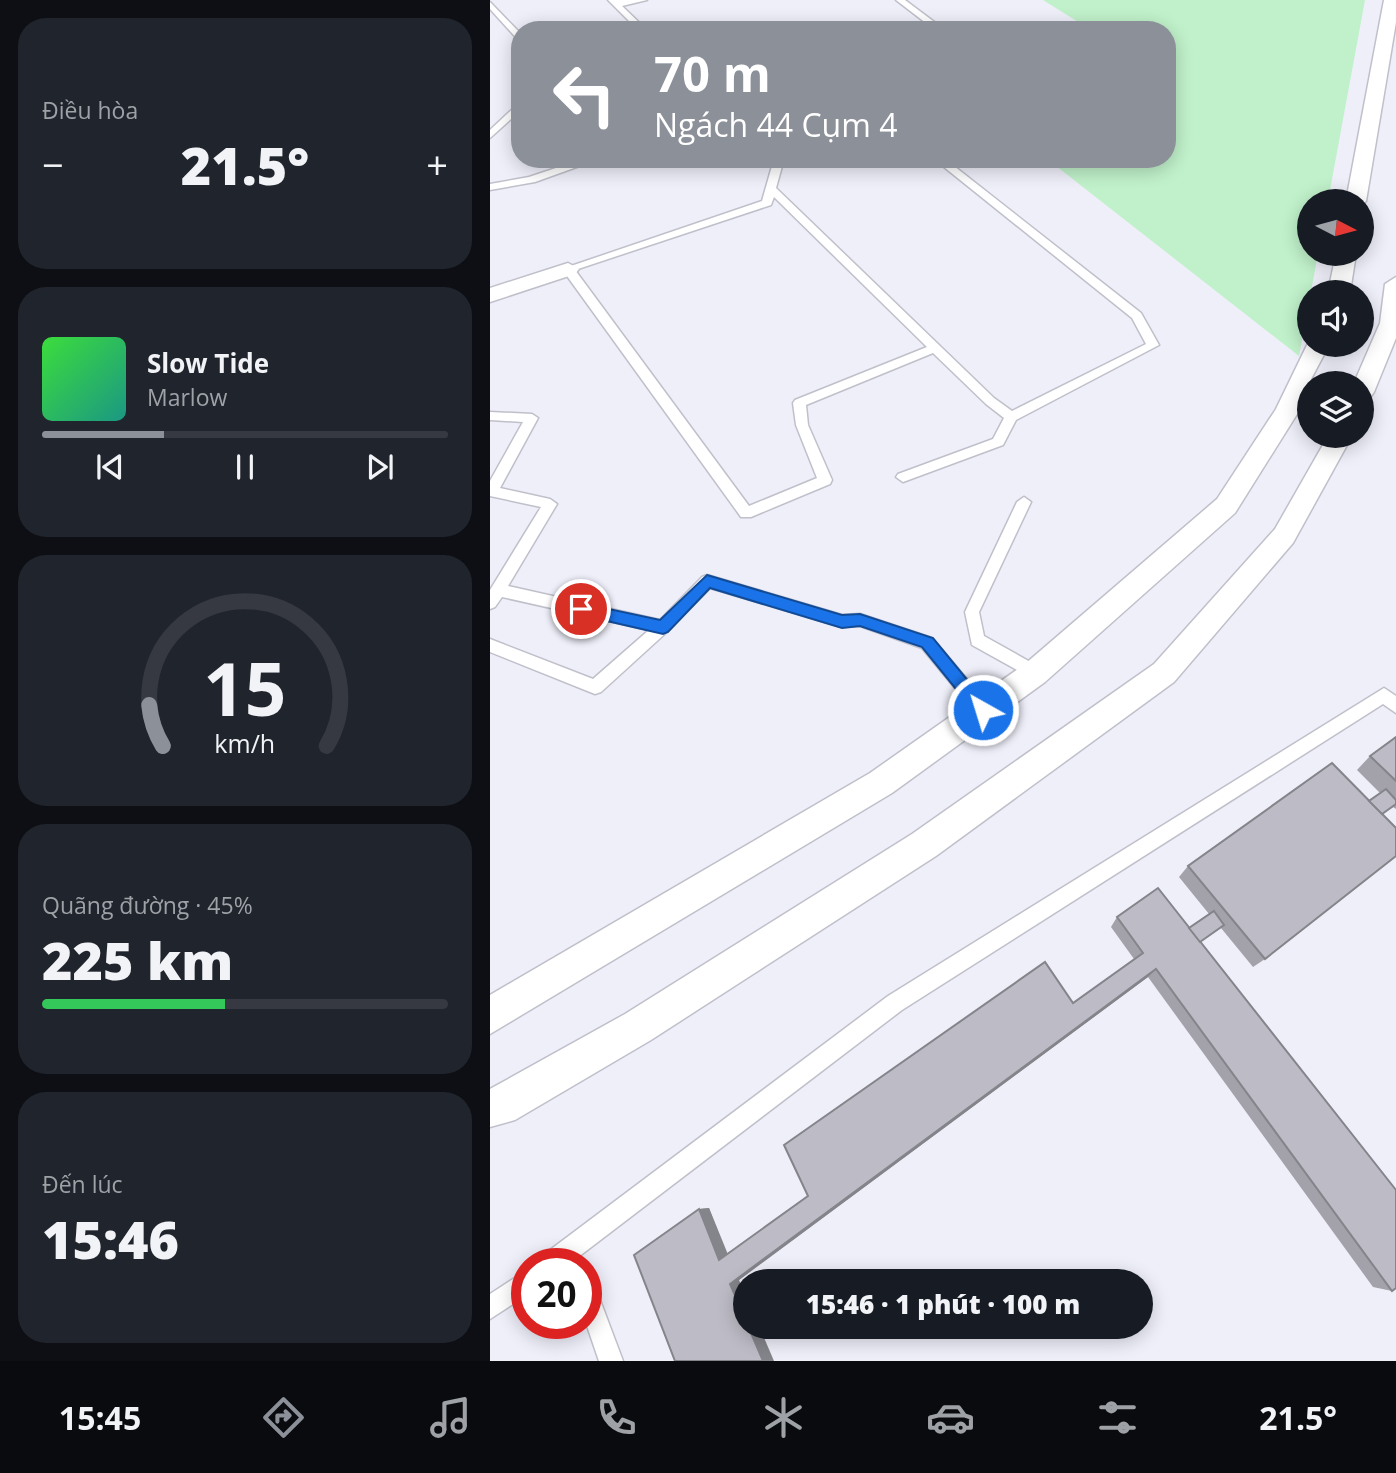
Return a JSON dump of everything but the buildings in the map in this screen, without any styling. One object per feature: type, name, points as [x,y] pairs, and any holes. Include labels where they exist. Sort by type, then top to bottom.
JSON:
[{"type":"street","points":[[1358,189],[1392,9]]},
{"type":"street","points":[[490,295],[568,269]]},
{"type":"street","points":[[1371,371],[1391,323],[1396,284]]},
{"type":"street","points":[[490,1016],[881,783],[1035,673],[1226,506],[1287,411],[1312,357]]},
{"type":"street","points":[[490,1108],[501,1106],[638,1027],[913,852],[1164,673],[1284,536],[1334,448]]},
{"type":"lane","points":[[614,2],[643,0]]},
{"type":"lane","points":[[900,0],[929,21]]},
{"type":"lane","points":[[614,2],[634,21]]},
{"type":"lane","points":[[490,4],[511,28]]},
{"type":"lane","points":[[490,135],[511,114]]},
{"type":"lane","points":[[490,187],[531,180],[567,168]]},
{"type":"lane","points":[[777,168],[767,203],[568,269],[746,513],[825,480],[802,425],[800,403],[935,348]]},
{"type":"lane","points":[[903,477],[998,442],[1011,417],[1153,345],[1137,316],[950,168]]},
{"type":"lane","points":[[771,189],[935,348],[1011,417]]},
{"type":"lane","points":[[490,416],[532,418],[491,491],[550,503],[495,596],[663,627]]},
{"type":"lane","points":[[1024,502],[972,612],[977,640],[1035,673]]},
{"type":"lane","points":[[490,645],[595,687],[663,627],[707,581],[842,621],[860,620],[927,643],[983,710]]},
{"type":"lane","points":[[583,1248],[895,1003],[1384,695],[1396,706]]},
{"type":"lane","points":[[490,1308],[511,1293]]},
{"type":"lane","points":[[602,1336],[611,1361]]},
{"type":"green space","points":[[1043,0],[1365,0],[1330,189],[1297,189],[1297,266],[1316,266],[1313,280],[1297,280],[1297,354],[1059,168],[1176,168],[1176,21],[1077,21]]},
{"type":"route","points":[[581,609],[663,627],[707,581],[842,621],[860,620],[927,643],[983,710]]}]
